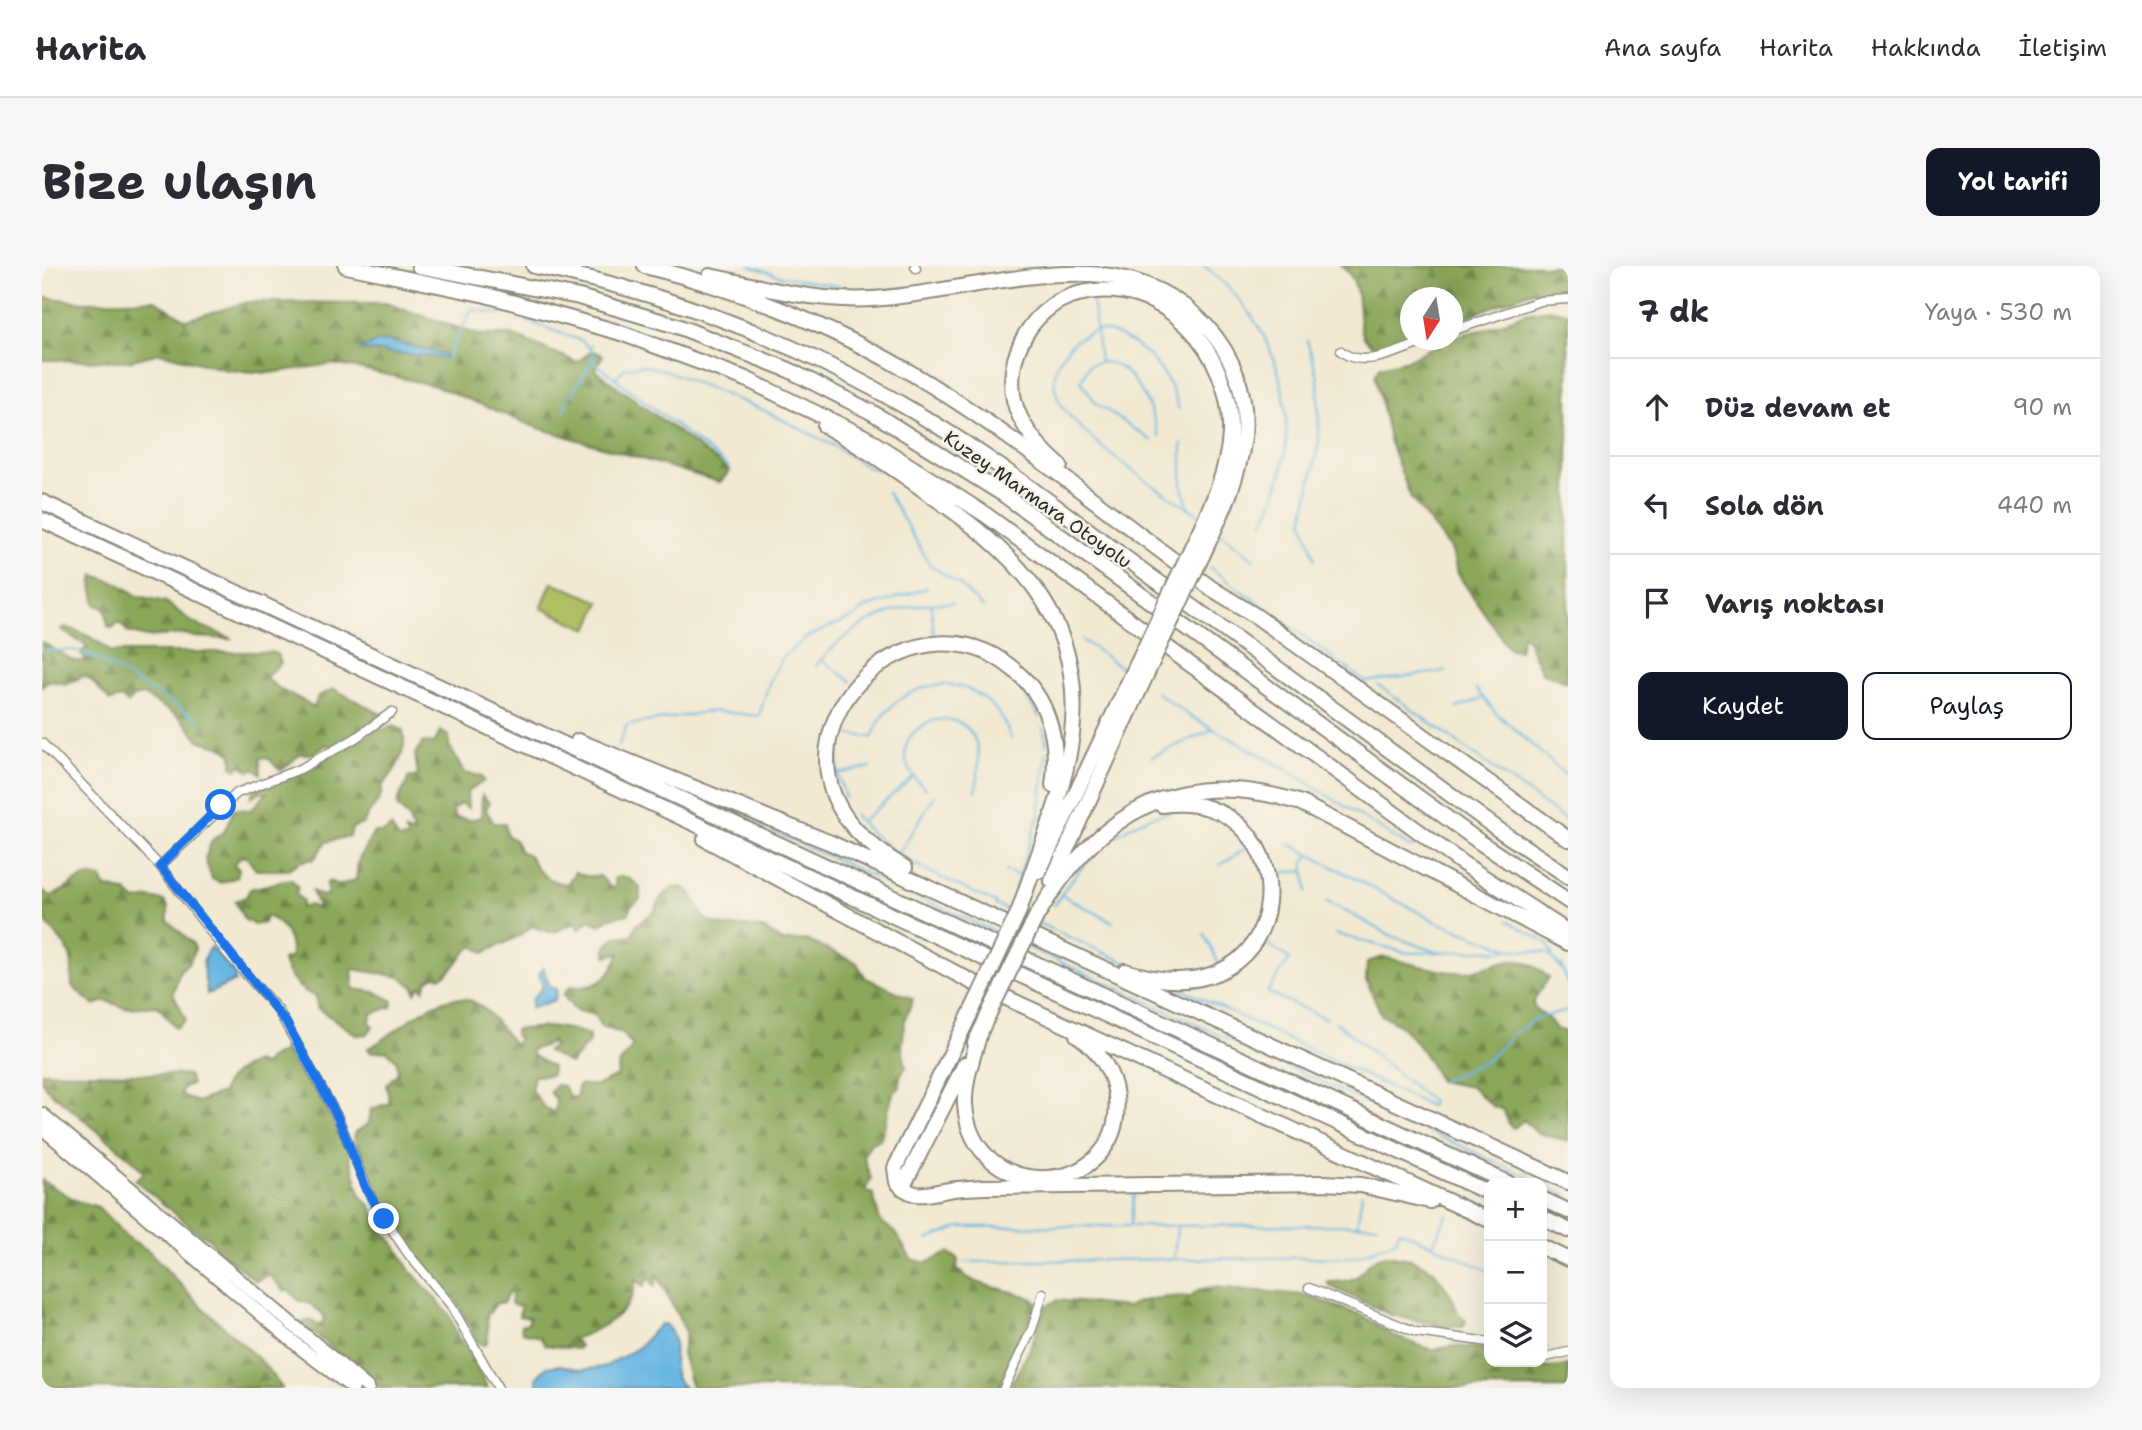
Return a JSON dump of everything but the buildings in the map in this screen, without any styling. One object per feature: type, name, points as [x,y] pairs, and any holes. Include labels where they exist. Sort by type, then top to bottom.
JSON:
[{"type":"highway","points":[[346,266],[452,287],[600,327],[693,358],[773,391],[839,423],[906,462],[986,515],[1462,863],[1568,932]]},
{"type":"highway","name":"Kuzey Marmara Otoyolu","points":[[419,266],[579,297],[665,322],[789,370],[873,413],[1003,494],[1481,843],[1568,901]]},
{"type":"highway","name":"Kuzey Marmara Otoyolu","points":[[534,266],[625,288],[711,315],[804,354],[915,411],[1021,482],[1499,830],[1568,876]]},
{"type":"highway","points":[[645,266],[775,307],[840,336],[905,370],[1010,439],[1214,590],[1256,616],[1568,839]]},
{"type":"highway","points":[[668,266],[783,292],[831,298],[871,299],[1078,275],[1125,279],[1165,292],[1184,304],[1213,332],[1226,353],[1242,397],[1244,436],[1240,459],[1223,509],[1197,552],[895,1168],[894,1177],[902,1188],[923,1196],[942,1191],[984,1187],[1361,1185],[1421,1198],[1484,1221]]},
{"type":"highway","points":[[1197,552],[1228,450],[1230,412],[1220,369],[1186,324],[1153,301],[1107,290],[1066,297],[1034,321],[1015,358],[1014,402],[1027,430],[1045,453],[1068,473],[1233,594],[1256,616]]},
{"type":"highway","points":[[600,327],[742,386],[834,431],[991,538],[1028,576],[1056,626],[1067,661],[1073,696],[1069,750],[1019,911]]},
{"type":"highway","points":[[42,502],[1497,1178]]},
{"type":"highway","points":[[42,520],[1484,1191]]},
{"type":"highway","points":[[973,908],[872,845],[854,827],[836,795],[829,758],[835,720],[851,690],[871,669],[884,659],[917,646],[950,643],[996,657],[1026,681],[1048,717],[1055,756],[1051,797],[1036,859]]},
{"type":"highway","points":[[902,1188],[1036,917],[1147,658]]},
{"type":"highway","points":[[450,692],[509,710],[596,749],[831,843],[1568,1182]]},
{"type":"highway","points":[[451,711],[503,744],[708,841],[937,964],[1484,1221]]},
{"type":"highway","points":[[1036,917],[1065,873],[1105,833],[1149,804],[1189,791],[1214,788],[1268,792],[1330,816],[1568,943]]},
{"type":"highway","points":[[1040,940],[1070,947],[1139,975],[1188,981],[1206,978],[1234,964],[1258,937],[1269,902],[1266,867],[1250,836],[1228,817],[1192,804],[1163,805],[1140,813],[1105,833]]},
{"type":"highway","points":[[979,1036],[968,1077],[965,1107],[971,1129],[988,1157],[1006,1170],[1032,1179],[1059,1178],[1088,1164],[1101,1151],[1114,1128],[1116,1101],[1110,1075],[1101,1058],[1080,1037],[1021,1005]]},
{"type":"highway","points":[[1547,1201],[1568,1211]]},
{"type":"highway","points":[[1547,1220],[1568,1230]]},
{"type":"highway","points":[[1547,1249],[1568,1259]]},
{"type":"main road","points":[[42,1114],[368,1388]]},
{"type":"main road","points":[[42,1128],[303,1350],[353,1388]]},
{"type":"street","points":[[1463,327],[1540,300],[1568,299]]},
{"type":"street","points":[[1342,351],[1352,359],[1367,359],[1400,349]]},
{"type":"street","points":[[160,866],[227,799],[311,763],[362,734],[392,712]]},
{"type":"street","points":[[42,743],[160,866],[286,1022],[338,1118],[373,1202],[403,1247],[450,1304],[498,1388]]},
{"type":"street","points":[[1309,1289],[1330,1294],[1416,1332],[1484,1341]]},
{"type":"street","points":[[1004,1388],[1032,1329],[1043,1293]]},
{"type":"street","points":[[1547,1357],[1568,1352]]},
{"type":"green space","points":[[1341,266],[1568,266],[1568,289],[1530,292],[1463,318],[1463,287],[1400,287],[1400,340],[1374,347],[1361,331],[1358,297],[1350,275]]},
{"type":"green space","points":[[42,297],[84,302],[155,300],[186,320],[248,302],[386,303],[479,335],[512,335],[577,362],[592,351],[603,355],[595,370],[730,471],[720,482],[535,427],[436,386],[332,364],[269,373],[227,370],[160,353],[128,361],[42,360]]},
{"type":"green space","points":[[1548,309],[1568,313],[1568,682],[1542,673],[1525,636],[1522,636],[1519,650],[1509,649],[1457,573],[1452,551],[1411,498],[1390,443],[1375,376],[1379,367],[1405,361],[1427,350],[1463,350],[1463,334],[1487,329],[1525,313]]},
{"type":"green space","points":[[94,575],[119,584],[138,596],[166,602],[192,622],[232,639],[185,634],[146,637],[128,632],[119,622],[112,628],[108,626],[105,608],[96,605],[92,586]]},
{"type":"green space","points":[[552,582],[600,602],[588,629],[541,608]]},
{"type":"green space","points":[[66,627],[91,637],[111,652],[271,652],[277,654],[281,663],[266,677],[284,692],[314,708],[318,696],[334,689],[383,715],[355,737],[334,747],[326,745],[315,754],[300,754],[281,771],[269,759],[260,757],[261,774],[253,769],[249,771],[241,765],[237,769],[232,766],[232,754],[227,750],[199,740],[181,718],[143,695],[133,697],[128,703],[122,698],[110,701],[89,678],[83,676],[68,684],[47,681],[42,687],[42,642],[74,661],[87,661],[80,653],[88,647],[61,629]]},
{"type":"green space","points":[[394,726],[403,730],[404,746],[400,760],[382,786],[378,802],[364,823],[352,828],[350,836],[326,842],[314,859],[302,861],[286,870],[256,870],[248,858],[241,856],[234,865],[239,869],[237,877],[221,883],[212,879],[205,859],[212,840],[224,832],[234,809],[251,810],[267,793],[259,792],[251,798],[253,790],[308,769],[375,731]]},
{"type":"green space","points":[[440,731],[449,736],[449,745],[464,773],[481,776],[484,781],[467,792],[468,808],[460,803],[456,808],[452,807],[455,817],[470,820],[481,817],[482,795],[489,803],[486,810],[494,823],[505,823],[507,835],[516,841],[519,851],[529,855],[548,879],[567,884],[575,872],[585,876],[600,876],[611,888],[616,886],[614,879],[625,877],[640,887],[640,899],[630,907],[629,914],[610,918],[600,925],[590,920],[578,930],[576,923],[556,932],[532,926],[515,938],[484,953],[473,946],[446,974],[435,976],[427,981],[424,990],[421,986],[415,993],[414,987],[401,977],[352,969],[354,989],[376,992],[393,1001],[391,1007],[371,1014],[370,1022],[373,1027],[367,1034],[357,1035],[317,1008],[316,996],[305,991],[291,977],[283,960],[291,957],[290,944],[286,932],[278,922],[266,916],[264,923],[254,925],[244,919],[235,901],[246,897],[250,889],[291,879],[298,887],[296,894],[303,901],[301,908],[310,905],[319,909],[312,891],[322,896],[328,894],[326,885],[329,881],[339,885],[356,880],[358,861],[374,832],[383,833],[391,827],[399,839],[408,838],[405,831],[414,834],[408,817],[397,806],[398,802],[408,778],[418,776],[415,754],[423,742],[434,744]]},
{"type":"green space","points":[[91,876],[102,878],[104,886],[126,892],[136,901],[150,898],[164,901],[168,907],[168,921],[193,944],[195,949],[189,963],[180,970],[173,993],[186,1020],[176,1028],[158,1006],[126,1008],[106,1001],[93,1005],[72,986],[71,956],[46,922],[42,890],[51,896],[80,879]]},
{"type":"green space","points":[[682,887],[691,893],[704,918],[711,922],[727,927],[764,929],[782,941],[806,940],[856,962],[866,978],[913,999],[905,1019],[902,1047],[906,1067],[900,1076],[900,1087],[893,1093],[881,1139],[871,1143],[863,1156],[871,1179],[865,1190],[873,1194],[880,1221],[895,1232],[911,1259],[926,1263],[948,1253],[958,1258],[957,1269],[965,1276],[1037,1302],[999,1388],[696,1388],[691,1385],[682,1353],[686,1332],[657,1275],[655,1287],[649,1278],[643,1287],[635,1279],[630,1301],[623,1310],[594,1331],[573,1339],[580,1346],[577,1349],[545,1345],[540,1337],[522,1332],[521,1325],[528,1323],[530,1317],[519,1316],[521,1306],[511,1304],[512,1295],[509,1292],[503,1303],[497,1303],[487,1316],[488,1339],[485,1345],[478,1343],[455,1299],[402,1240],[380,1207],[354,1137],[356,1132],[369,1123],[371,1109],[390,1103],[386,1085],[398,1072],[396,1060],[387,1051],[370,1052],[368,1048],[424,1011],[454,999],[469,1000],[483,1008],[515,1045],[519,1038],[515,1036],[515,1030],[561,1028],[589,1035],[589,1042],[570,1064],[547,1051],[553,1047],[552,1043],[531,1050],[532,1055],[552,1067],[551,1075],[534,1076],[531,1090],[544,1107],[555,1113],[556,1100],[550,1092],[556,1085],[563,1086],[570,1097],[576,1097],[579,1085],[598,1085],[617,1076],[619,1064],[633,1046],[622,1033],[601,1027],[595,1015],[575,1010],[563,995],[570,986],[595,984],[607,975],[620,953],[606,956],[606,947],[615,937],[632,935],[636,925],[654,912],[662,896],[674,888]]},
{"type":"green space","points":[[1384,957],[1454,972],[1482,969],[1513,960],[1535,967],[1549,978],[1534,1005],[1556,1029],[1568,1032],[1568,1141],[1537,1133],[1524,1120],[1514,1128],[1509,1125],[1503,1110],[1492,1106],[1472,1087],[1439,1081],[1423,1052],[1408,1034],[1382,1016],[1366,980],[1367,962]]},
{"type":"green space","points":[[284,1051],[298,1055],[306,1068],[306,1075],[312,1081],[348,1151],[361,1197],[371,1206],[382,1231],[397,1247],[408,1268],[449,1314],[458,1337],[471,1354],[488,1388],[380,1388],[301,1323],[311,1320],[319,1326],[324,1320],[323,1314],[309,1303],[298,1300],[289,1290],[284,1291],[269,1275],[256,1281],[215,1248],[210,1239],[194,1230],[135,1180],[144,1173],[135,1162],[47,1089],[42,1081],[42,1072],[188,1075],[192,1084],[185,1086],[180,1094],[197,1102],[222,1093],[230,1078],[245,1067],[256,1062],[264,1066],[267,1060]]},
{"type":"green space","points":[[42,1180],[77,1201],[98,1207],[127,1237],[149,1251],[202,1307],[263,1363],[282,1388],[42,1388]]},
{"type":"green space","points":[[1385,1255],[1411,1259],[1434,1270],[1451,1295],[1459,1314],[1466,1321],[1463,1327],[1442,1326],[1391,1315],[1328,1285],[1328,1282],[1358,1276],[1370,1262]]},
{"type":"green space","points":[[1213,1287],[1304,1295],[1361,1315],[1396,1337],[1432,1350],[1453,1346],[1484,1349],[1484,1367],[1549,1368],[1568,1365],[1568,1388],[1009,1388],[1029,1351],[1046,1306],[1058,1300],[1128,1307],[1157,1298],[1190,1297],[1198,1290]]},
{"type":"water","points":[[390,341],[444,354],[447,358],[360,350],[376,342]]},
{"type":"water","points":[[211,947],[235,974],[235,981],[207,994],[203,963]]},
{"type":"water","points":[[543,968],[550,987],[557,989],[555,1000],[531,1008],[532,1000],[543,986],[539,974]]},
{"type":"water","points":[[660,1324],[665,1324],[671,1333],[674,1341],[674,1369],[679,1382],[685,1388],[537,1388],[537,1377],[547,1367],[560,1365],[581,1370],[604,1367],[638,1348]]},
{"type":"waterway","points":[[751,266],[780,276],[849,288],[853,292],[907,288]]},
{"type":"waterway","points":[[1204,266],[1231,291],[1254,319],[1270,350],[1281,383],[1286,418],[1285,453],[1277,489],[1263,523]]},
{"type":"waterway","points":[[1092,298],[1100,362]]},
{"type":"waterway","points":[[447,358],[472,309],[503,315]]},
{"type":"waterway","points":[[527,321],[582,341],[591,350]]},
{"type":"waterway","points":[[1179,409],[1158,366],[1132,343],[1112,333],[1099,331],[1077,340],[1062,356],[1058,365],[1055,375],[1057,396],[1079,426],[1142,478],[1199,514]]},
{"type":"waterway","points":[[1307,340],[1318,378],[1319,441],[1303,521],[1315,560]]},
{"type":"waterway","points":[[591,345],[592,361]]},
{"type":"waterway","points":[[564,411],[568,399],[596,355]]},
{"type":"waterway","points":[[593,361],[729,467]]},
{"type":"waterway","points":[[1152,441],[1096,403],[1081,381],[1089,365],[1103,362],[1116,365],[1127,373],[1144,397],[1159,437]]},
{"type":"waterway","points":[[616,377],[625,368],[642,365],[667,371],[763,410],[834,446],[866,466],[883,472]]},
{"type":"waterway","points":[[1182,443],[1182,487],[1189,508]]},
{"type":"waterway","points":[[887,492],[931,566],[960,585],[983,608]]},
{"type":"waterway","points":[[1221,533],[1254,559]]},
{"type":"waterway","points":[[1209,567],[1366,682],[1446,671]]},
{"type":"waterway","points":[[868,607],[927,588]]},
{"type":"waterway","points":[[816,666],[844,638],[877,618],[913,606],[953,603]]},
{"type":"waterway","points":[[931,604],[934,637]]},
{"type":"waterway","points":[[618,747],[627,725],[713,711],[759,716],[769,683],[782,658],[807,637],[856,616],[867,605]]},
{"type":"waterway","points":[[1082,640],[1124,669]]},
{"type":"waterway","points":[[42,651],[75,650],[98,659],[199,719]]},
{"type":"waterway","points":[[822,660],[851,681]]},
{"type":"waterway","points":[[1017,682],[1040,718]]},
{"type":"waterway","points":[[872,738],[884,715],[901,698],[921,688],[943,685],[964,688],[984,698],[1000,715],[1011,739]]},
{"type":"waterway","points":[[1378,685],[1568,822]]},
{"type":"waterway","points":[[1476,689],[1495,712],[1568,777]]},
{"type":"waterway","points":[[1156,692],[1188,715],[1284,768],[1411,848],[1419,841]]},
{"type":"waterway","points":[[1457,708],[1481,699]]},
{"type":"waterway","points":[[926,789],[909,769],[905,751],[912,735],[924,725],[940,720],[957,722],[971,732],[979,757],[976,791]]},
{"type":"waterway","points":[[1043,727],[1047,745]]},
{"type":"waterway","points":[[1151,757],[1211,730]]},
{"type":"waterway","points":[[840,733],[870,737]]},
{"type":"waterway","points":[[839,735],[838,774],[845,798]]},
{"type":"waterway","points":[[1015,888],[1039,815],[1047,751]]},
{"type":"waterway","points":[[838,774],[871,767]]},
{"type":"waterway","points":[[861,822],[912,778]]},
{"type":"waterway","points":[[899,853],[935,795]]},
{"type":"waterway","points":[[696,796],[1001,935]]},
{"type":"waterway","points":[[1054,906],[1088,860],[1118,834],[1135,824],[1170,812]]},
{"type":"waterway","points":[[855,815],[884,844],[902,856],[939,877],[996,903]]},
{"type":"waterway","points":[[1203,815],[1214,819]]},
{"type":"waterway","points":[[1236,833],[1244,842]]},
{"type":"waterway","points":[[1288,843],[1437,922],[1513,950]]},
{"type":"waterway","points":[[1220,865],[1248,847]]},
{"type":"waterway","points":[[1307,891],[1304,862],[1308,856]]},
{"type":"waterway","points":[[1005,871],[1020,876]]},
{"type":"waterway","points":[[1272,873],[1303,871]]},
{"type":"waterway","points":[[1062,895],[1113,922]]},
{"type":"waterway","points":[[1326,901],[1392,936],[1436,952]]},
{"type":"waterway","points":[[995,905],[1011,911]]},
{"type":"waterway","points":[[1508,921],[1547,943],[1553,955]]},
{"type":"waterway","points":[[1038,923],[1129,964]]},
{"type":"waterway","points":[[1204,934],[1219,964]]},
{"type":"waterway","points":[[1336,934],[1408,953],[1509,950]]},
{"type":"waterway","points":[[1262,940],[1290,959],[1267,992],[1327,1019]]},
{"type":"waterway","points":[[1028,947],[1530,1178]]},
{"type":"waterway","points":[[1515,950],[1548,953],[1561,969]]},
{"type":"waterway","points":[[1561,965],[1568,985]]},
{"type":"waterway","points":[[1179,987],[1198,986],[1230,973]]},
{"type":"waterway","points":[[1177,987],[1430,1106],[1432,1102],[1336,1022]]},
{"type":"waterway","points":[[1442,1081],[1488,1060],[1514,1033],[1538,1018],[1568,1011]]},
{"type":"waterway","points":[[1547,1186],[1568,1196]]},
{"type":"waterway","points":[[1130,1226],[1134,1192]]},
{"type":"waterway","points":[[1362,1194],[1357,1225],[1377,1225]]},
{"type":"waterway","points":[[1433,1244],[1447,1215]]},
{"type":"waterway","points":[[927,1240],[960,1227],[1357,1225]]},
{"type":"waterway","points":[[1174,1257],[1177,1228]]},
{"type":"waterway","points":[[964,1262],[1354,1257],[1395,1241],[1400,1230],[1484,1269]]},
{"type":"route","points":[[221,805],[160,866],[227,953],[286,1022],[338,1118],[367,1190],[384,1219]]}]
